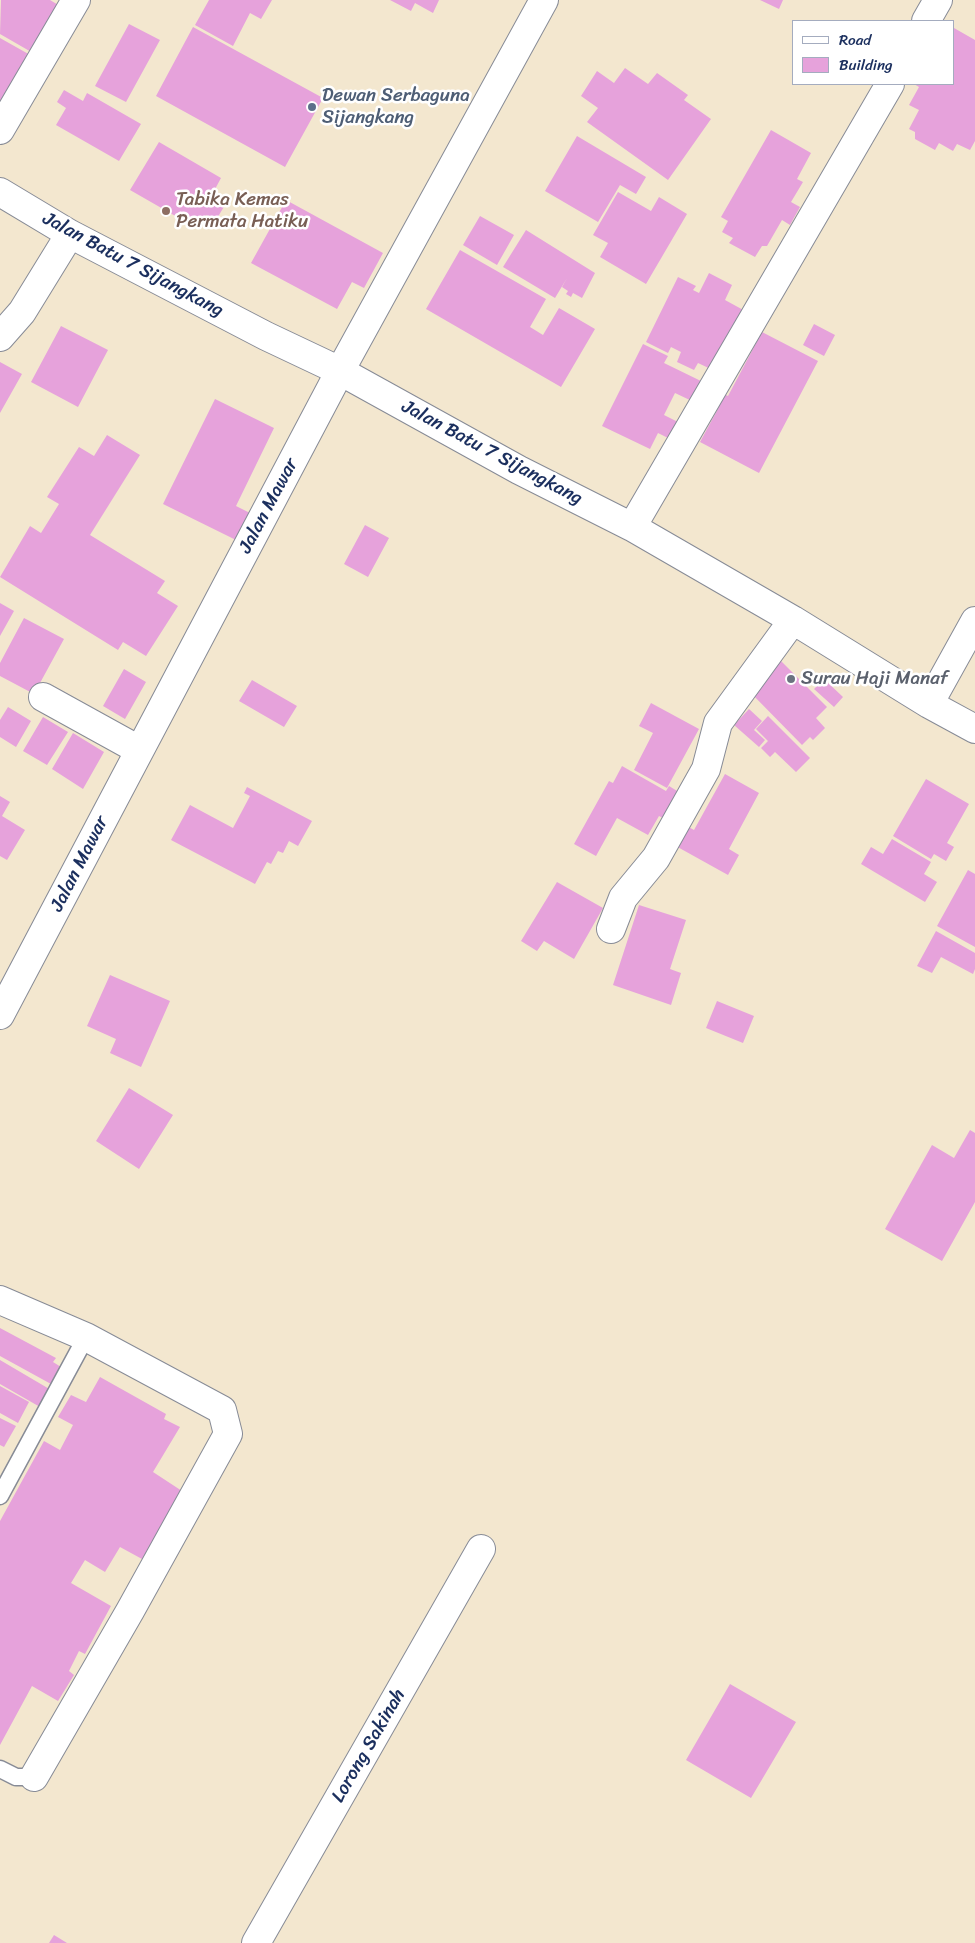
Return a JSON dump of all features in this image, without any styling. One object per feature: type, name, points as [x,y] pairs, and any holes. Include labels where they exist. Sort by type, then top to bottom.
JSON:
[{"type":"street","points":[[0,130],[76,0]]},
{"type":"street","name":"Jalan Mawar","points":[[0,1015],[340,371],[544,0]]},
{"type":"street","points":[[927,20],[938,0]]},
{"type":"street","points":[[632,527],[889,85]]},
{"type":"street","name":"Jalan Batu 7 Sijangkang","points":[[0,192],[70,234],[266,336],[340,371],[518,470],[632,527],[793,620],[929,704],[975,729]]},
{"type":"street","points":[[0,337],[22,312],[70,234]]},
{"type":"street","points":[[611,928],[623,898],[656,858],[706,769],[718,723],[793,620]]},
{"type":"street","points":[[929,704],[975,621]]},
{"type":"street","points":[[43,697],[139,750]]},
{"type":"street","points":[[0,1300],[86,1337],[222,1410],[228,1434],[130,1611],[34,1777]]},
{"type":"street","name":"Lorong Sakinah","points":[[256,1943],[481,1549]]},
{"type":"lane","points":[[0,1496],[86,1337]]},
{"type":"lane","points":[[0,1769],[16,1777],[34,1777]]},
{"type":"building","points":[[1,0],[50,0],[60,6],[33,53],[0,34]]},
{"type":"building","points":[[209,0],[272,0],[261,19],[250,13],[233,46],[195,25]]},
{"type":"building","points":[[390,0],[439,0],[433,13],[415,3],[411,11]]},
{"type":"building","points":[[760,0],[783,0],[779,9]]},
{"type":"building","points":[[129,24],[160,40],[126,102],[95,86]]},
{"type":"building","points":[[193,27],[323,98],[285,167],[156,96]]},
{"type":"building","points":[[955,29],[975,40],[975,141],[970,150],[957,144],[953,151],[939,143],[935,150],[915,139],[915,132],[909,129],[919,110],[909,105],[919,87],[916,85],[955,85]]},
{"type":"building","points":[[0,38],[32,56],[4,104],[0,102]]},
{"type":"building","points":[[625,68],[648,84],[657,73],[688,95],[684,100],[711,119],[668,180],[587,122],[598,108],[581,96],[597,71],[614,83]]},
{"type":"building","points":[[64,90],[83,101],[87,93],[141,124],[119,161],[56,125],[66,108],[57,102]]},
{"type":"building","points":[[771,130],[811,153],[797,179],[803,182],[791,202],[800,207],[790,225],[782,220],[767,246],[762,246],[755,257],[729,243],[733,238],[722,232],[728,221],[721,217]]},
{"type":"building","points":[[577,136],[646,177],[636,194],[620,185],[598,222],[545,191]]},
{"type":"building","points":[[159,142],[221,178],[214,191],[228,200],[216,220],[206,215],[198,229],[130,190]]},
{"type":"building","points":[[618,192],[651,211],[659,197],[687,214],[646,284],[600,257],[608,243],[593,235]]},
{"type":"building","points":[[286,200],[383,253],[364,288],[352,282],[337,309],[251,263]]},
{"type":"building","points":[[480,216],[514,235],[497,265],[463,245]]},
{"type":"building","points":[[526,230],[595,273],[582,298],[573,293],[571,297],[566,294],[568,291],[562,287],[567,278],[555,298],[503,267]]},
{"type":"building","points":[[460,250],[546,299],[530,327],[543,335],[559,308],[595,329],[561,387],[426,309]]},
{"type":"building","points":[[709,273],[732,285],[725,300],[747,312],[717,372],[698,363],[694,370],[677,362],[681,352],[671,347],[668,353],[646,342],[678,277],[696,286],[693,290],[699,293]]},
{"type":"building","points":[[814,324],[835,335],[824,356],[803,345]]},
{"type":"building","points":[[61,326],[108,350],[78,407],[31,382]]},
{"type":"building","points":[[762,332],[818,361],[759,473],[700,442],[719,407],[712,403],[718,391],[728,396]]},
{"type":"building","points":[[643,344],[668,356],[664,363],[703,382],[694,402],[675,393],[664,415],[680,423],[672,440],[658,433],[650,449],[602,426]]},
{"type":"building","points":[[0,362],[22,374],[0,413]]},
{"type":"building","points":[[215,399],[274,428],[236,506],[252,514],[238,541],[163,504]]},
{"type":"building","points":[[107,435],[140,455],[90,535],[165,581],[157,593],[178,606],[146,656],[123,642],[118,650],[0,577],[30,526],[41,533],[59,504],[47,497],[79,447],[94,456]]},
{"type":"building","points":[[365,525],[389,538],[368,577],[344,564]]},
{"type":"building","points":[[0,603],[14,611],[0,636]]},
{"type":"building","points":[[24,618],[64,639],[34,694],[0,676],[0,663]]},
{"type":"building","points":[[779,659],[827,707],[816,718],[825,728],[813,740],[810,737],[802,745],[748,690]]},
{"type":"building","points":[[124,669],[146,682],[125,719],[103,706]]},
{"type":"building","points":[[824,679],[843,697],[834,707],[814,689]]},
{"type":"building","points":[[252,680],[297,706],[284,727],[239,701]]},
{"type":"building","points":[[651,703],[699,729],[667,788],[634,770],[653,733],[639,726]]},
{"type":"building","points":[[8,707],[31,721],[16,747],[0,737],[0,720]]},
{"type":"building","points":[[749,709],[762,721],[754,730],[765,740],[759,747],[734,725]]},
{"type":"building","points":[[768,716],[810,758],[796,772],[775,752],[770,757],[761,748],[768,741],[756,729]]},
{"type":"building","points":[[43,717],[68,732],[47,765],[23,751]]},
{"type":"building","points":[[73,733],[104,752],[83,789],[52,769]]},
{"type":"building","points":[[622,766],[666,791],[669,786],[682,794],[667,820],[659,816],[648,835],[617,818],[596,856],[574,844],[609,781],[613,783]]},
{"type":"building","points":[[725,774],[759,793],[729,849],[739,855],[728,875],[674,845],[685,825],[694,830]]},
{"type":"building","points":[[926,779],[969,804],[947,843],[954,847],[946,861],[934,854],[931,859],[893,836]]},
{"type":"building","points":[[247,787],[312,821],[298,846],[289,841],[283,853],[278,851],[271,864],[267,862],[255,884],[171,840],[190,805],[233,828],[250,796],[244,793]]},
{"type":"building","points":[[0,796],[10,802],[2,816],[25,830],[7,860],[0,856]]},
{"type":"building","points":[[892,839],[931,862],[924,874],[937,882],[925,902],[861,864],[871,847],[883,854]]},
{"type":"building","points":[[968,870],[975,874],[975,947],[937,926]]},
{"type":"building","points":[[557,882],[603,908],[574,959],[544,941],[537,951],[521,941]]},
{"type":"building","points":[[639,905],[686,920],[670,969],[681,973],[671,1005],[613,985]]},
{"type":"building","points":[[936,931],[975,953],[975,969],[973,974],[941,957],[932,973],[917,966]]},
{"type":"building","points":[[110,975],[170,1001],[141,1067],[110,1053],[116,1039],[87,1026]]},
{"type":"building","points":[[717,1001],[754,1016],[743,1043],[706,1028]]},
{"type":"building","points":[[129,1088],[173,1115],[139,1169],[96,1141]]},
{"type":"building","points":[[970,1130],[975,1133],[975,1202],[942,1261],[885,1229],[932,1145],[954,1158]]},
{"type":"building","points":[[0,1328],[56,1358],[53,1362],[61,1367],[51,1384],[0,1356]]},
{"type":"building","points":[[0,1360],[51,1390],[40,1407],[0,1384]]},
{"type":"building","points":[[100,1377],[166,1414],[164,1419],[180,1427],[153,1472],[182,1491],[142,1559],[120,1547],[105,1572],[85,1560],[71,1583],[111,1606],[85,1654],[79,1651],[69,1671],[74,1675],[58,1701],[32,1686],[0,1745],[0,1521],[44,1441],[60,1450],[73,1425],[58,1417],[71,1395],[86,1402]]},
{"type":"building","points":[[0,1386],[29,1402],[18,1423],[0,1413]]},
{"type":"building","points":[[0,1418],[16,1426],[4,1447],[0,1445]]},
{"type":"building","points":[[730,1684],[796,1722],[751,1798],[686,1760]]},
{"type":"building","points":[[54,1935],[67,1943],[49,1943]]},
{"type":"place","name":"Dewan Serbaguna Sijangkang","points":[[312,107]]},
{"type":"place","name":"Tabika Kemas Permata Hatiku","points":[[166,211]]},
{"type":"place","name":"Surau Haji Manaf","points":[[791,679]]}]
